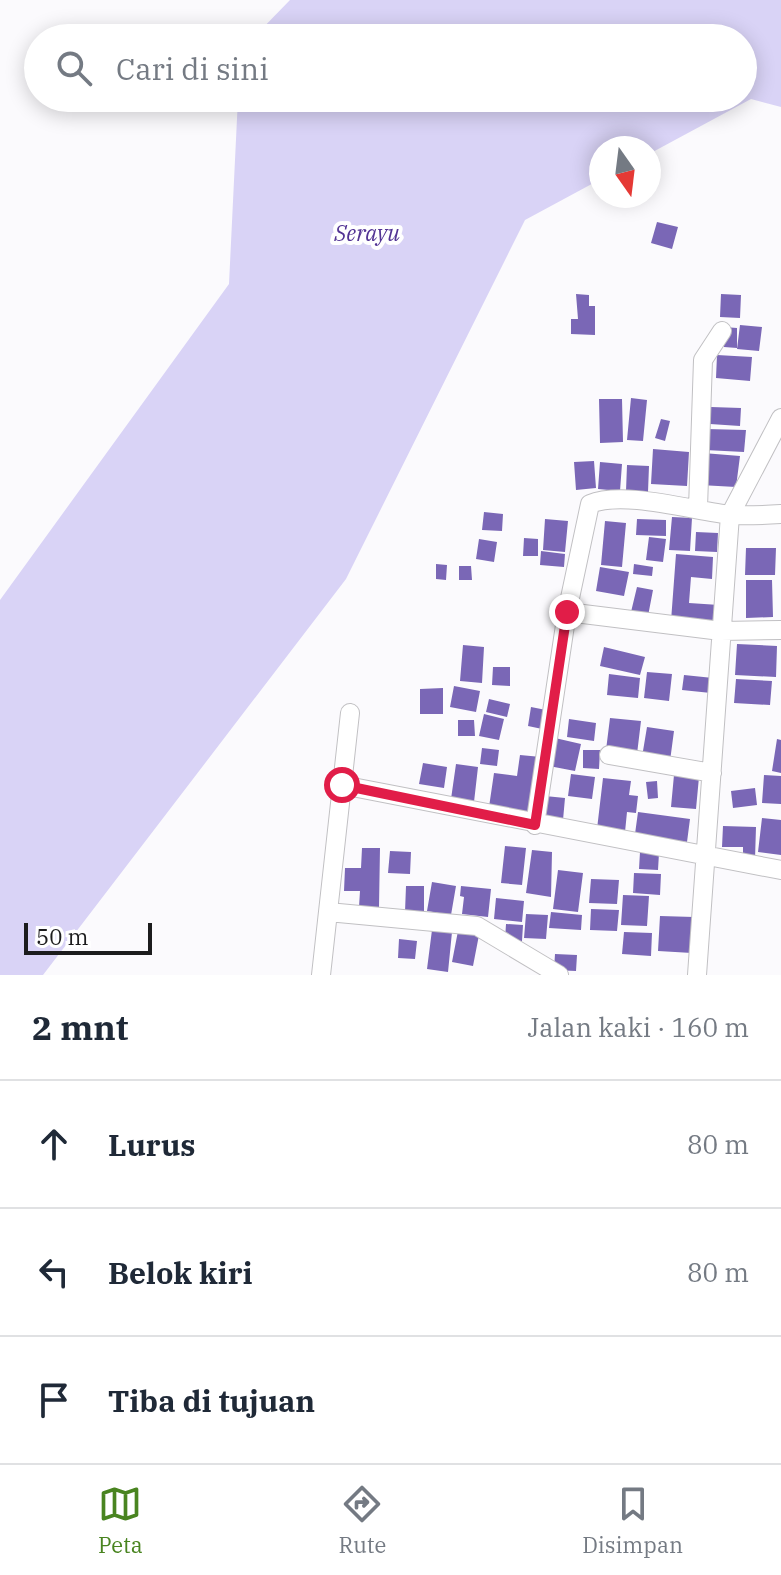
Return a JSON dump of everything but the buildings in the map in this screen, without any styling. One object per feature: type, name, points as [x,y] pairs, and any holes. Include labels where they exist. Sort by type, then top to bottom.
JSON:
[{"type":"street","points":[[698,508],[703,360],[722,331]]},
{"type":"street","points":[[697,975],[730,515],[781,418]]},
{"type":"street","points":[[535,825],[567,612],[590,504],[600,500],[698,508],[730,515],[781,514]]},
{"type":"street","points":[[567,612],[721,631],[781,630]]},
{"type":"street","points":[[321,975],[350,713]]},
{"type":"street","points":[[609,755],[712,773]]},
{"type":"street","points":[[342,785],[535,825],[781,870]]},
{"type":"street","points":[[328,912],[477,926],[559,975]]},
{"type":"water","name":"Serayu","points":[[290,0],[781,0],[781,107],[757,101],[757,24],[267,24]]},
{"type":"water","name":"Serayu","points":[[237,112],[727,112],[661,148],[661,136],[589,136],[589,185],[525,220],[346,579],[43,975],[0,975],[0,600],[229,284]]},
{"type":"route","points":[[342,785],[535,825],[567,612]]}]
